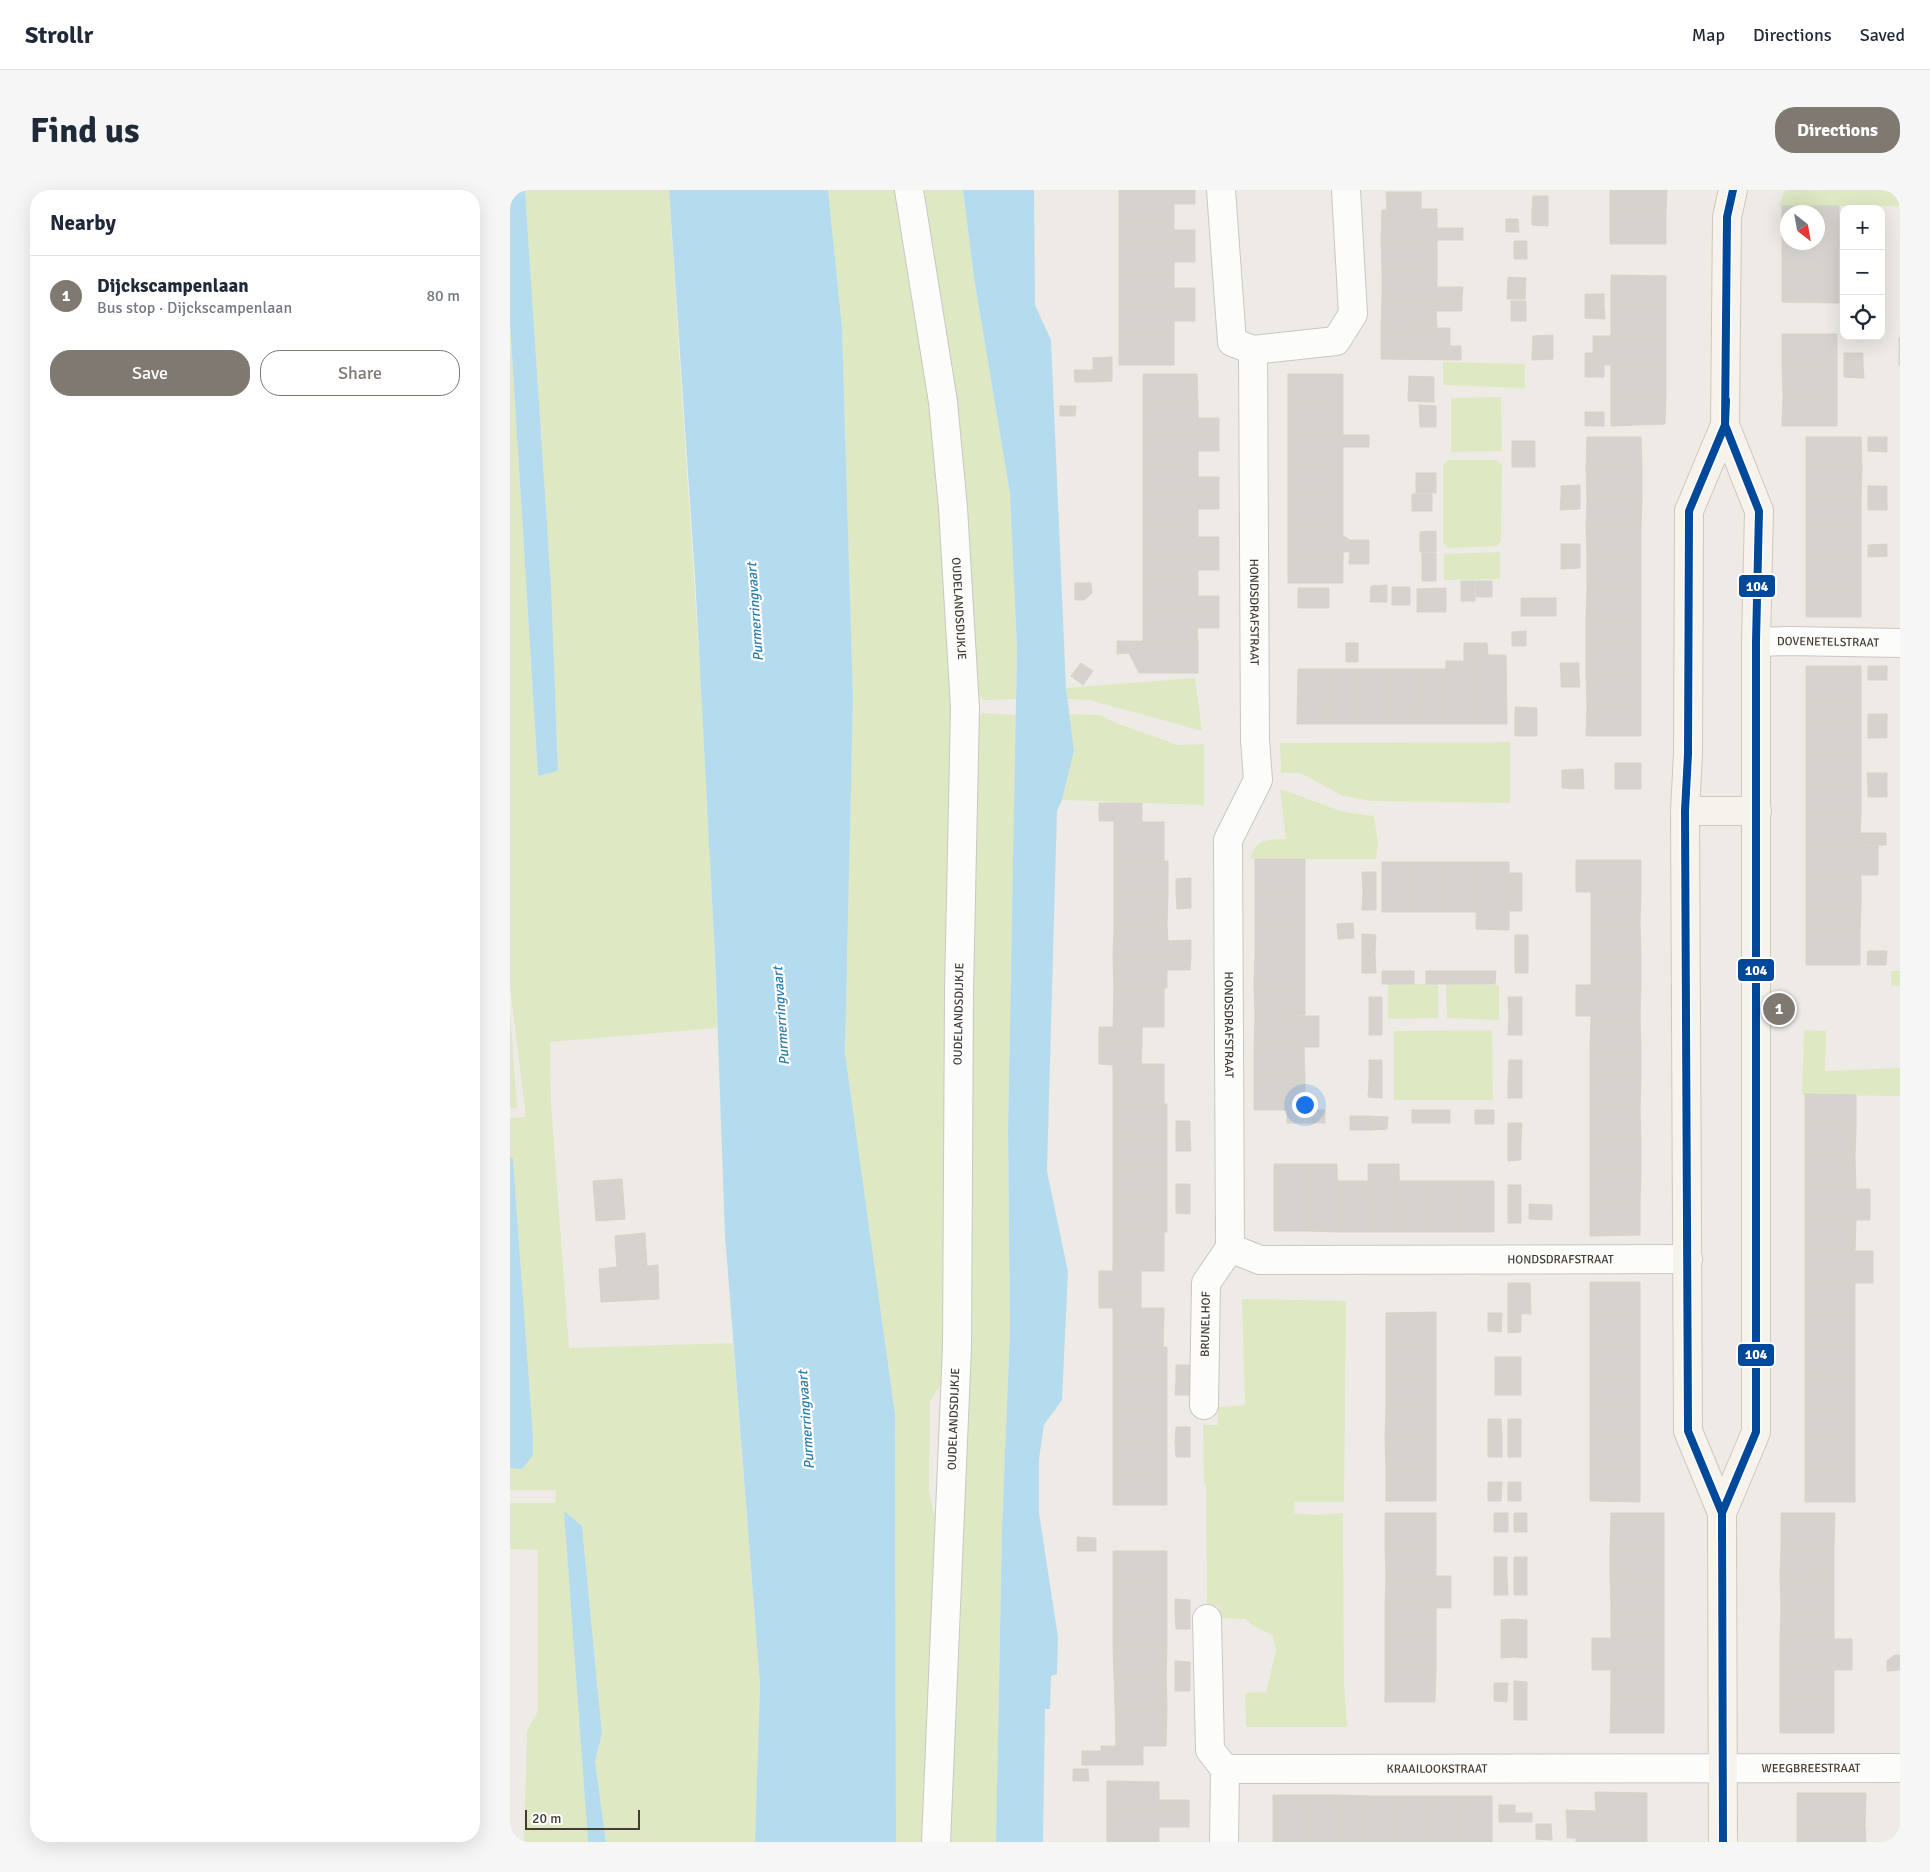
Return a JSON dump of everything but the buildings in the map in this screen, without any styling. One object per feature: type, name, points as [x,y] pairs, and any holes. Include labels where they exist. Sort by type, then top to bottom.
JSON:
[{"type":"street","name":"OUDELANDSDIJKJE","points":[[909,190],[943,402],[953,508],[965,708],[959,1001],[957,1347],[936,1842]]},
{"type":"street","points":[[1221,190],[1232,342],[1253,350],[1336,341],[1353,314],[1346,190]]},
{"type":"street","points":[[1722,1513],[1756,1432],[1756,642],[1759,511],[1725,425],[1727,217],[1733,190]]},
{"type":"street","name":"HONDSDRAFSTRAAT","points":[[1253,350],[1255,730],[1258,780],[1228,840],[1230,1248],[1260,1260],[1688,1259]]},
{"type":"street","points":[[1723,1842],[1722,1513],[1688,1431],[1685,811],[1688,754],[1689,511],[1725,425]]},
{"type":"street","name":"DOVENETELSTRAAT","points":[[1756,642],[1789,640],[1900,643]]},
{"type":"street","points":[[1685,811],[1757,811]]},
{"type":"street","name":"BRUNELHOF","points":[[1204,1405],[1206,1283],[1230,1248]]},
{"type":"street","points":[[1207,1619],[1210,1750],[1225,1769],[1224,1842]]},
{"type":"street","name":"WEEGBREESTRAAT","points":[[1722,1768],[1900,1768]]},
{"type":"street","name":"KRAAILOOKSTRAAT","points":[[1225,1769],[1508,1770],[1722,1768]]},
{"type":"green space","points":[[525,190],[669,190],[703,713],[717,1028],[550,1042],[551,1103],[569,1348],[733,1343],[760,1684],[755,1842],[606,1842],[595,1761],[602,1734],[582,1526],[565,1512],[588,1842],[524,1842],[527,1731],[538,1711],[538,1550],[510,1549],[510,1503],[555,1503],[556,1490],[510,1490],[510,1468],[522,1468],[533,1437],[513,1159],[510,1156],[510,1118],[526,1117],[510,987],[510,322],[538,776],[558,771],[551,585]]},
{"type":"green space","points":[[828,190],[901,190],[945,507],[950,657],[951,788],[947,1376],[930,1401],[929,1492],[937,1527],[926,1842],[896,1842],[895,1414],[845,1053],[853,698],[842,327]]},
{"type":"green space","points":[[922,190],[963,190],[974,278],[1010,494],[1017,648],[1016,699],[984,700],[974,692]]},
{"type":"green space","points":[[1785,190],[1900,190],[1900,206],[1779,205]]},
{"type":"green space","points":[[1443,362],[1525,364],[1525,388],[1443,385]]},
{"type":"green space","points":[[1501,397],[1502,451],[1451,452],[1451,398]]},
{"type":"green space","points":[[1448,460],[1497,460],[1502,465],[1501,540],[1497,546],[1447,548],[1443,542],[1443,465]]},
{"type":"green space","points":[[1500,552],[1500,579],[1444,580],[1444,554]]},
{"type":"green space","points":[[1195,678],[1202,731],[1089,700],[1067,699],[1066,688]]},
{"type":"green space","points":[[983,713],[1016,715],[1008,1130],[1010,1330],[1002,1526],[996,1842],[943,1842],[975,722]]},
{"type":"green space","points":[[1069,714],[1101,715],[1116,723],[1178,745],[1204,744],[1204,805],[1062,800],[1074,751]]},
{"type":"green space","points":[[1510,742],[1510,803],[1372,801],[1343,796],[1300,773],[1281,773],[1280,743]]},
{"type":"green space","points":[[1280,789],[1344,812],[1374,816],[1378,842],[1376,859],[1250,859],[1255,847],[1263,841],[1286,839]]},
{"type":"green space","points":[[1891,971],[1900,971],[1900,986],[1891,986]]},
{"type":"green space","points":[[1388,984],[1438,984],[1438,1018],[1388,1019]]},
{"type":"green space","points":[[1446,984],[1499,985],[1499,1020],[1447,1018]]},
{"type":"green space","points":[[510,1009],[517,1108],[510,1108]]},
{"type":"green space","points":[[1492,1030],[1493,1100],[1394,1100],[1394,1031]]},
{"type":"green space","points":[[1804,1030],[1826,1031],[1825,1071],[1900,1068],[1900,1096],[1802,1095]]},
{"type":"green space","points":[[1242,1299],[1346,1301],[1344,1502],[1295,1502],[1294,1513],[1316,1515],[1343,1513],[1344,1681],[1347,1727],[1246,1727],[1245,1693],[1266,1692],[1276,1650],[1273,1636],[1251,1625],[1246,1619],[1222,1618],[1218,1605],[1207,1607],[1206,1487],[1204,1479],[1203,1425],[1218,1425],[1218,1407],[1245,1405]]},
{"type":"water","points":[[510,190],[525,190],[551,585],[558,771],[538,776],[510,322]]},
{"type":"water","name":"Purmerringvaart","points":[[669,190],[828,190],[842,327],[853,698],[845,1053],[895,1414],[896,1842],[755,1842],[760,1684],[725,1235],[715,956],[695,576]]},
{"type":"water","points":[[963,190],[1034,190],[1035,305],[1051,340],[1066,688],[1074,751],[1062,800],[1057,811],[1047,1171],[1068,1272],[1062,1400],[1044,1425],[1039,1459],[1039,1513],[1058,1637],[1057,1674],[1051,1676],[1050,1709],[1045,1709],[1043,1842],[996,1842],[1002,1526],[1010,1330],[1008,1130],[1017,648],[1010,494],[974,278]]},
{"type":"water","points":[[510,1156],[513,1159],[533,1437],[533,1455],[522,1469],[510,1468]]},
{"type":"water","points":[[564,1511],[582,1526],[602,1734],[595,1761],[606,1842],[588,1842]]},
{"type":"transit line","name":"104","points":[[1723,1842],[1722,1513],[1688,1431],[1685,811],[1688,754],[1689,511],[1725,425],[1727,217],[1733,190]]},
{"type":"transit line","name":"104","points":[[1722,1540],[1722,1513],[1756,1432],[1756,642],[1759,511],[1725,425],[1726,400]]},
{"type":"place","name":"Dijckscampenlaan","points":[[1779,1009]]}]
